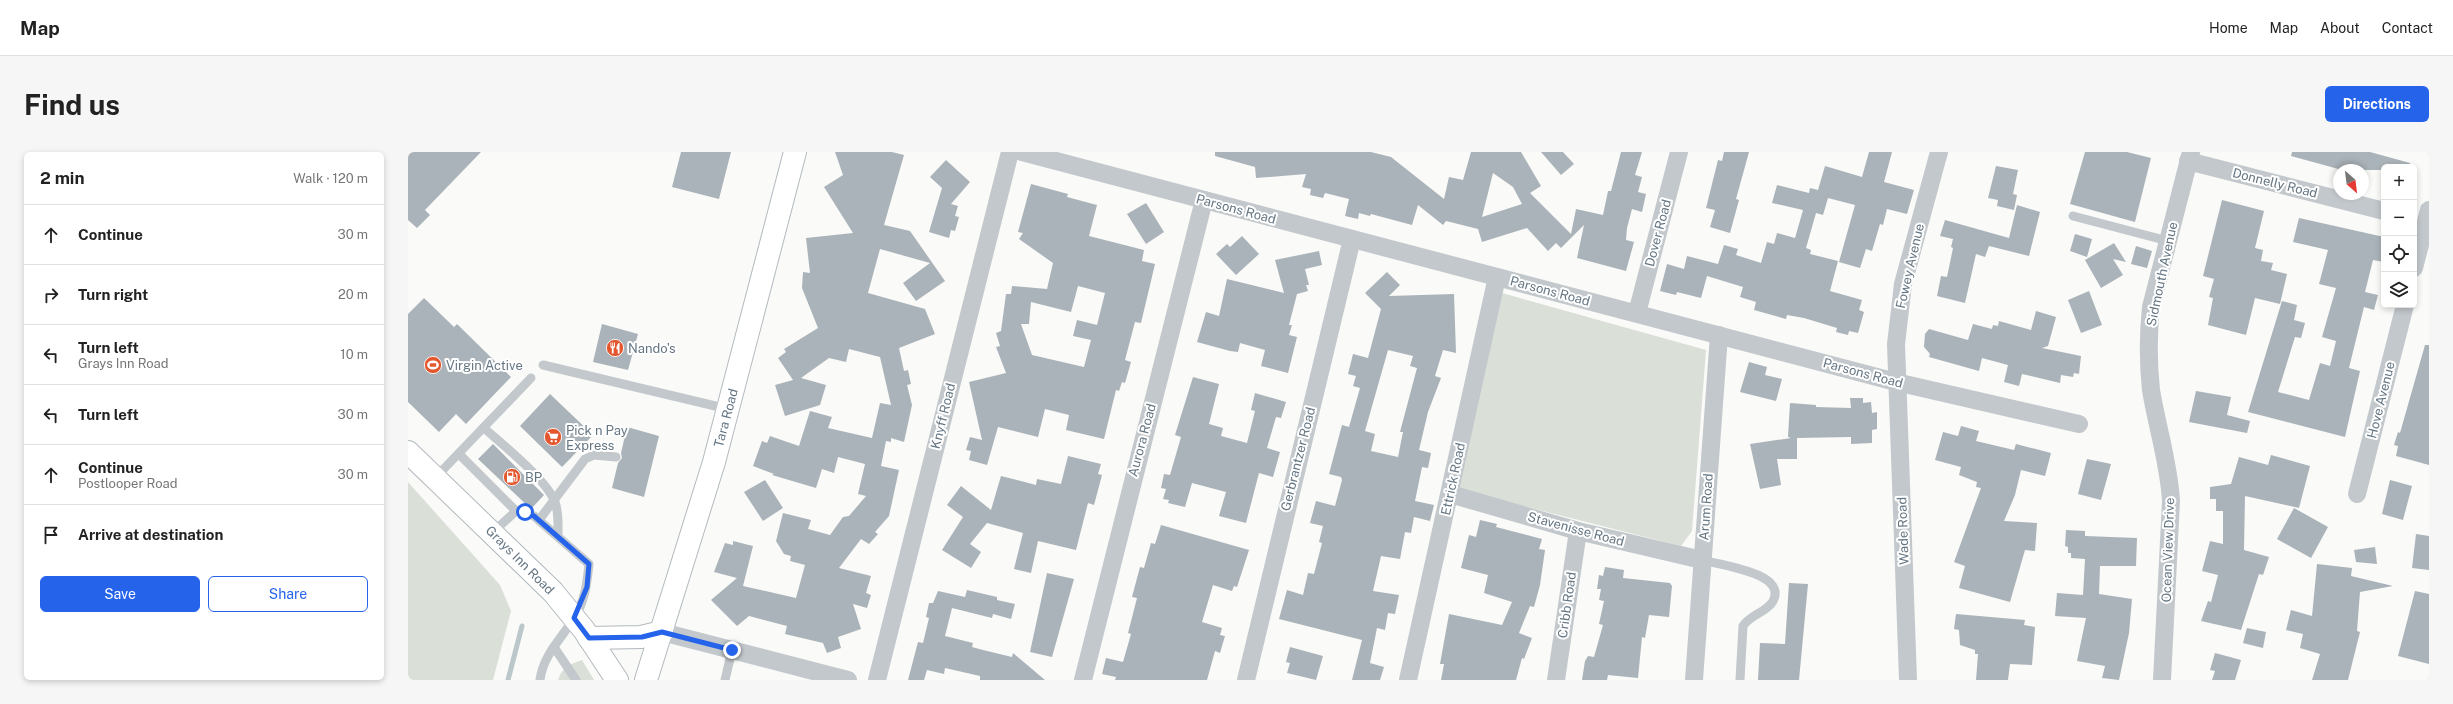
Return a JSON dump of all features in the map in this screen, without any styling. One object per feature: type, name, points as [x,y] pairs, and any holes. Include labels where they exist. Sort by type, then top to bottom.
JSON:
[{"type":"street","name":"Tara Road","points":[[646,680],[662,632],[728,409],[795,152]]},
{"type":"street","name":"Knyff Road","points":[[877,680],[1010,152]]},
{"type":"street","name":"Parsons Road","points":[[1022,152],[1896,382],[2079,424]]},
{"type":"street","name":"Dover Road","points":[[1637,314],[1679,152]]},
{"type":"street","name":"Fowey Avenue","points":[[1896,382],[1896,344],[1903,284],[1938,152]]},
{"type":"street","name":"Donnelly Road","points":[[2190,157],[2381,210]]},
{"type":"street","name":"Sidmouth Avenue","points":[[2158,421],[2152,391],[2149,331],[2151,307],[2190,157]]},
{"type":"street","name":"Aurora Road","points":[[1083,680],[1204,200]]},
{"type":"street","points":[[2417,253],[2424,218]]},
{"type":"street","name":"Gerbrantzer Road","points":[[1246,680],[1352,239]]},
{"type":"street","name":"Ettrick Road","points":[[1408,680],[1497,277]]},
{"type":"street","name":"Hove Avenue","points":[[2357,494],[2404,308]]},
{"type":"street","name":"Arum Road","points":[[1694,680],[1719,335]]},
{"type":"street","name":"Wade Road","points":[[1896,382],[1908,680]]},
{"type":"street","name":"Ocean View Drive","points":[[2158,421],[2170,472],[2171,501],[2162,680]]},
{"type":"street","name":"Grays Inn Road","points":[[408,452],[493,532],[552,592],[589,638],[617,680]]},
{"type":"street","name":"Stavenisse Road","points":[[1450,494],[1578,531],[1702,560]]},
{"type":"street","name":"Cribb Road","points":[[1556,680],[1578,531]]},
{"type":"street","points":[[589,638],[642,637],[662,632],[848,680]]},
{"type":"lane","points":[[2074,216],[2168,241]]},
{"type":"lane","points":[[544,365],[728,409]]},
{"type":"lane","points":[[435,478],[531,378]]},
{"type":"lane","points":[[484,428],[530,470],[554,501],[558,512],[558,536]]},
{"type":"lane","points":[[459,454],[516,510],[530,514],[539,520],[589,564],[585,594],[574,618],[547,659],[540,680]]},
{"type":"lane","points":[[539,520],[575,471],[589,457],[594,454],[616,457]]},
{"type":"lane","points":[[493,532],[516,510]]},
{"type":"lane","points":[[1702,560],[1764,577],[1775,588],[1775,595],[1770,606],[1752,616],[1742,626],[1740,680]]},
{"type":"lane","points":[[554,647],[576,680]]},
{"type":"lane","points":[[725,680],[732,650]]},
{"type":"shaded area","points":[[1502,293],[1706,350],[1692,531],[1681,546],[1464,491],[1459,487]]},
{"type":"shaded area","points":[[408,482],[500,585],[511,611],[493,680],[408,680]]},
{"type":"shaded area","points":[[582,660],[594,680],[558,680],[564,669]]},
{"type":"building","points":[[408,152],[481,152],[425,210],[430,215],[417,228],[408,220]]},
{"type":"building","points":[[681,152],[731,152],[719,199],[672,187]]},
{"type":"building","points":[[835,152],[892,152],[904,155],[884,225],[910,231],[945,281],[916,301],[903,283],[930,263],[880,249],[868,293],[925,309],[935,334],[899,348],[904,371],[908,370],[911,384],[907,385],[912,405],[904,442],[891,438],[891,442],[886,441],[881,466],[899,470],[889,516],[875,532],[878,534],[869,544],[861,539],[839,568],[871,576],[866,593],[871,595],[867,608],[853,604],[861,629],[838,637],[841,648],[827,653],[823,643],[785,634],[787,626],[749,616],[737,626],[711,600],[737,578],[714,572],[725,543],[733,545],[733,541],[753,546],[743,586],[796,598],[805,565],[790,561],[791,556],[784,554],[776,541],[783,513],[811,520],[808,529],[830,535],[843,517],[849,516],[866,496],[858,494],[865,464],[838,457],[834,473],[822,469],[816,488],[772,475],[774,474],[753,466],[762,441],[767,443],[770,436],[799,446],[810,411],[832,417],[828,428],[872,438],[880,403],[891,405],[880,357],[849,349],[846,362],[829,358],[801,378],[826,385],[820,405],[785,416],[775,385],[793,380],[778,358],[786,352],[784,349],[818,328],[802,288],[803,272],[810,273],[806,238],[853,233],[824,187],[843,175]]},
{"type":"building","points":[[1215,152],[1371,152],[1391,157],[1444,199],[1449,177],[1463,180],[1471,152],[1521,152],[1541,186],[1530,193],[1571,234],[1576,209],[1603,215],[1608,191],[1611,191],[1621,152],[1642,152],[1635,175],[1642,177],[1638,192],[1646,194],[1642,212],[1632,209],[1627,228],[1626,240],[1634,242],[1626,271],[1577,258],[1584,225],[1561,248],[1556,243],[1548,251],[1527,228],[1482,242],[1478,229],[1446,221],[1443,225],[1418,205],[1412,225],[1371,214],[1370,216],[1359,213],[1358,219],[1345,216],[1349,199],[1325,193],[1323,198],[1310,195],[1311,189],[1302,187],[1306,174],[1256,178],[1255,167],[1215,156]],"holes":[[[1493,173],[1513,187],[1522,204],[1482,217]]]},
{"type":"building","points":[[1541,152],[1563,152],[1574,164],[1561,175]]},
{"type":"building","points":[[1724,152],[1749,152],[1736,199],[1739,200],[1730,233],[1710,227],[1715,210],[1706,208],[1718,160],[1722,161]]},
{"type":"building","points":[[1869,152],[1892,152],[1884,182],[1914,190],[1907,214],[1887,209],[1883,225],[1880,224],[1872,251],[1866,249],[1860,268],[1839,262],[1855,205],[1828,198],[1823,215],[1816,213],[1806,248],[1811,250],[1810,254],[1838,261],[1830,291],[1862,300],[1859,310],[1864,312],[1858,333],[1849,331],[1848,335],[1836,332],[1837,328],[1804,318],[1787,315],[1786,319],[1754,310],[1756,302],[1740,297],[1743,287],[1707,276],[1701,298],[1677,292],[1676,295],[1660,291],[1667,264],[1684,269],[1687,256],[1718,264],[1724,245],[1738,249],[1736,255],[1761,263],[1767,242],[1774,244],[1777,233],[1795,238],[1803,210],[1772,203],[1777,185],[1809,193],[1810,188],[1818,190],[1825,166],[1862,177]]},
{"type":"building","points":[[2085,152],[2127,152],[2151,158],[2135,222],[2070,204]]},
{"type":"building","points":[[2292,152],[2370,152],[2410,164],[2381,164],[2381,170],[2369,170],[2369,164],[2333,164],[2333,168],[2291,156]]},
{"type":"building","points":[[946,160],[970,182],[951,204],[958,206],[955,216],[959,217],[955,231],[951,230],[949,238],[929,232],[942,188],[930,177]]},
{"type":"building","points":[[1996,166],[2018,170],[2013,194],[2017,195],[2014,210],[1997,206],[1998,200],[1988,198]]},
{"type":"building","points":[[1031,184],[1068,194],[1067,197],[1097,205],[1089,236],[1144,250],[1142,261],[1155,264],[1141,323],[1135,322],[1125,360],[1131,362],[1125,383],[1122,382],[1119,391],[1116,390],[1104,439],[1066,430],[1069,415],[1045,409],[1038,437],[998,427],[987,465],[969,460],[971,451],[966,450],[970,437],[982,440],[969,382],[1006,373],[996,347],[1000,346],[996,333],[1001,331],[1006,294],[1011,294],[1012,286],[1047,289],[1053,263],[1019,239],[1023,233],[1018,232]],"holes":[[[1078,286],[1105,293],[1097,325],[1077,320],[1073,336],[1091,340],[1084,367],[1032,355],[1021,324],[1029,324],[1031,302],[1071,312]]]},
{"type":"building","points":[[2222,200],[2264,211],[2255,248],[2263,250],[2261,261],[2273,263],[2271,270],[2287,274],[2280,304],[2255,298],[2246,335],[2208,325],[2213,298],[2209,297],[2214,279],[2203,276]]},
{"type":"building","points":[[1146,203],[1164,232],[1146,244],[1127,214]]},
{"type":"building","points":[[2017,205],[2040,212],[2029,256],[1989,246],[1985,257],[1976,254],[1965,303],[1937,296],[1941,276],[1947,277],[1953,248],[1951,247],[1953,239],[1940,236],[1945,220],[2009,238]]},
{"type":"building","points":[[2299,218],[2381,236],[2381,261],[2373,260],[2365,292],[2378,295],[2374,310],[2364,307],[2349,368],[2360,371],[2345,437],[2248,412],[2282,301],[2297,305],[2294,320],[2305,323],[2301,338],[2295,337],[2278,392],[2309,400],[2320,363],[2330,366],[2336,341],[2322,337],[2336,288],[2319,284],[2328,250],[2293,242]]},
{"type":"building","points":[[2075,234],[2092,239],[2087,257],[2070,251]]},
{"type":"building","points":[[1242,236],[1259,254],[1236,275],[1216,254],[1227,244],[1230,247]]},
{"type":"building","points":[[2114,243],[2126,262],[2113,259],[2123,275],[2101,288],[2085,260]]},
{"type":"building","points":[[2136,246],[2152,251],[2147,268],[2131,264]]},
{"type":"building","points":[[1319,251],[1322,265],[1305,269],[1309,285],[1306,285],[1308,291],[1297,294],[1289,325],[1292,325],[1289,335],[1297,337],[1288,373],[1261,366],[1265,350],[1240,343],[1238,352],[1197,342],[1206,312],[1219,316],[1227,279],[1284,293],[1275,260]]},
{"type":"building","points":[[1387,272],[1400,285],[1389,296],[1454,294],[1456,353],[1443,350],[1435,376],[1441,378],[1428,412],[1419,450],[1431,453],[1428,468],[1422,467],[1415,501],[1434,505],[1430,521],[1414,517],[1411,533],[1405,532],[1400,559],[1381,556],[1373,591],[1399,595],[1395,614],[1388,613],[1385,630],[1377,628],[1370,663],[1384,667],[1380,680],[1352,680],[1362,640],[1279,619],[1287,590],[1303,595],[1308,573],[1314,574],[1322,543],[1319,542],[1323,526],[1310,523],[1316,501],[1335,506],[1342,480],[1341,477],[1329,474],[1342,425],[1349,427],[1360,388],[1353,386],[1356,376],[1348,374],[1353,354],[1368,358],[1381,309],[1365,293]],"holes":[[[1388,350],[1413,356],[1410,366],[1417,368],[1400,432],[1403,432],[1398,457],[1371,451],[1375,434],[1365,431]]]},
{"type":"building","points":[[2089,291],[2102,325],[2081,333],[2068,300]]},
{"type":"building","points":[[424,298],[454,327],[457,324],[511,377],[466,424],[456,414],[439,432],[408,402],[408,314]]},
{"type":"building","points":[[2036,311],[2056,317],[2048,346],[2042,348],[2081,356],[2079,374],[2074,373],[2073,377],[2061,375],[2060,383],[2022,374],[2019,386],[2004,382],[2008,365],[1982,358],[1979,371],[1929,357],[1930,354],[1924,347],[1925,334],[1929,329],[1968,340],[1973,324],[1992,329],[1993,325],[1998,326],[1999,321],[2031,330]]},
{"type":"building","name":"Nando's","points":[[602,324],[638,334],[628,370],[593,362]]},
{"type":"building","points":[[2425,345],[2429,345],[2429,465],[2396,456],[2398,446],[2394,445],[2398,432],[2400,433]]},
{"type":"building","points":[[1749,362],[1767,367],[1765,375],[1782,379],[1776,401],[1740,392]]},
{"type":"building","points":[[1193,377],[1219,384],[1209,424],[1223,428],[1221,436],[1247,443],[1255,411],[1251,410],[1255,393],[1286,402],[1281,418],[1276,417],[1267,448],[1280,452],[1273,477],[1259,473],[1246,523],[1219,516],[1226,492],[1192,483],[1185,507],[1168,503],[1169,500],[1163,499],[1166,489],[1161,488],[1164,474],[1170,475],[1181,437],[1175,435]]},
{"type":"building","points":[[2196,391],[2231,397],[2227,415],[2250,421],[2247,433],[2189,422]]},
{"type":"building","points":[[550,394],[593,435],[562,467],[520,426]]},
{"type":"building","points":[[1850,398],[1863,398],[1863,403],[1871,402],[1872,413],[1877,412],[1877,429],[1872,430],[1872,443],[1851,444],[1851,437],[1797,438],[1797,459],[1777,459],[1781,485],[1760,489],[1750,444],[1791,438],[1788,437],[1790,403],[1816,405],[1816,407],[1851,408]]},
{"type":"building","points":[[1961,426],[1979,431],[1976,441],[2014,450],[2016,444],[2051,453],[2045,476],[2021,470],[2015,495],[2004,521],[2037,523],[2035,551],[2025,550],[2010,602],[1959,588],[1965,566],[1954,562],[1981,488],[1976,487],[1977,482],[1959,475],[1961,467],[1935,460],[1943,432],[1958,436]]},
{"type":"building","points":[[627,427],[659,436],[644,497],[612,488],[618,463],[622,458],[621,453]]},
{"type":"building","points":[[493,444],[544,495],[531,509],[478,459]]},
{"type":"building","points":[[2271,455],[2310,466],[2299,508],[2245,496],[2244,550],[2269,557],[2263,575],[2259,574],[2241,630],[2201,621],[2208,601],[2211,602],[2218,575],[2202,571],[2210,541],[2223,544],[2223,511],[2216,511],[2216,499],[2210,499],[2210,487],[2231,484],[2239,457],[2268,465]]},
{"type":"building","points":[[1068,456],[1101,464],[1098,474],[1102,475],[1094,505],[1088,503],[1076,550],[1038,541],[1031,573],[1014,569],[1023,533],[987,523],[970,544],[981,552],[971,568],[942,550],[963,517],[947,505],[961,486],[991,510],[1001,476],[1036,485],[1037,479],[1061,484]]},
{"type":"building","points":[[2087,459],[2111,464],[2101,500],[2078,494]]},
{"type":"building","points":[[765,480],[783,508],[763,521],[744,492]]},
{"type":"building","points":[[2390,480],[2412,486],[2403,520],[2382,514]]},
{"type":"building","points":[[2294,508],[2328,527],[2311,558],[2277,539]]},
{"type":"building","points":[[1480,520],[1497,524],[1496,527],[1542,539],[1539,549],[1545,550],[1540,585],[1534,607],[1530,606],[1519,633],[1532,638],[1524,659],[1522,658],[1516,680],[1441,680],[1444,664],[1440,664],[1449,614],[1502,625],[1512,602],[1484,593],[1488,575],[1461,568],[1469,535],[1476,537]]},
{"type":"building","points":[[1161,525],[1249,550],[1237,587],[1234,586],[1232,591],[1213,585],[1202,622],[1222,628],[1220,635],[1225,636],[1220,653],[1215,651],[1207,680],[1115,680],[1116,677],[1102,674],[1106,658],[1123,662],[1131,634],[1128,633],[1137,598],[1132,597],[1140,567],[1144,568],[1151,543],[1155,544]]},
{"type":"building","points":[[2066,530],[2085,531],[2085,536],[2137,538],[2136,566],[2100,566],[2099,594],[2132,599],[2129,633],[2119,680],[2102,678],[2105,666],[2077,661],[2086,618],[2055,616],[2057,593],[2083,595],[2085,559],[2071,558],[2071,553],[2068,553],[2068,547],[2065,546]]},
{"type":"building","points":[[2416,534],[2429,536],[2429,570],[2412,568]]},
{"type":"building","points":[[2375,547],[2377,564],[2356,562],[2354,550]]},
{"type":"building","points":[[2317,564],[2352,568],[2351,576],[2393,586],[2360,592],[2357,631],[2360,632],[2348,680],[2312,680],[2320,654],[2300,648],[2303,634],[2286,630],[2291,610],[2312,616]]},
{"type":"building","points":[[1605,567],[1624,570],[1623,578],[1670,583],[1672,586],[1669,617],[1649,615],[1645,638],[1642,637],[1638,678],[1608,675],[1607,680],[1582,680],[1585,661],[1588,656],[1594,657],[1603,625],[1599,624],[1604,601],[1599,600],[1601,589],[1597,589],[1599,575],[1603,576]]},
{"type":"building","points":[[1047,573],[1074,579],[1052,657],[1030,652]]},
{"type":"building","points":[[1789,583],[1808,584],[1799,680],[1758,680],[1760,643],[1785,644]]},
{"type":"building","points":[[967,590],[997,597],[997,600],[1015,604],[1011,619],[993,614],[992,618],[952,608],[945,636],[973,643],[972,647],[983,650],[1012,657],[1013,653],[1045,680],[980,680],[980,676],[945,668],[944,674],[927,670],[924,680],[908,680],[918,642],[923,643],[929,618],[926,617],[929,603],[933,603],[938,591],[965,597]]},
{"type":"building","points":[[2415,591],[2429,594],[2429,664],[2398,656]]},
{"type":"building","points":[[1956,614],[2025,620],[2024,625],[2035,627],[2032,665],[2010,664],[2008,680],[1976,680],[1978,654],[1975,654],[1975,650],[1960,645],[1959,630],[1954,629]]},
{"type":"building","points":[[2247,628],[2266,632],[2263,648],[2243,643]]},
{"type":"building","points":[[1290,647],[1323,656],[1316,680],[1287,673],[1290,663],[1286,662]]},
{"type":"building","points":[[2215,653],[2241,660],[2235,680],[2212,680],[2215,671],[2210,670]]},
{"type":"waterway","points":[[508,680],[522,626]]},
{"type":"place","name":"Nando's","points":[[615,348]]},
{"type":"place","name":"Virgin Active","points":[[433,365]]},
{"type":"place","name":"Pick n Pay Express","points":[[553,437]]},
{"type":"place","name":"BP","points":[[512,477]]},
{"type":"route","points":[[525,512],[534,516],[589,564],[587,587],[583,600],[574,618],[589,638],[642,637],[662,632],[732,650]]}]
